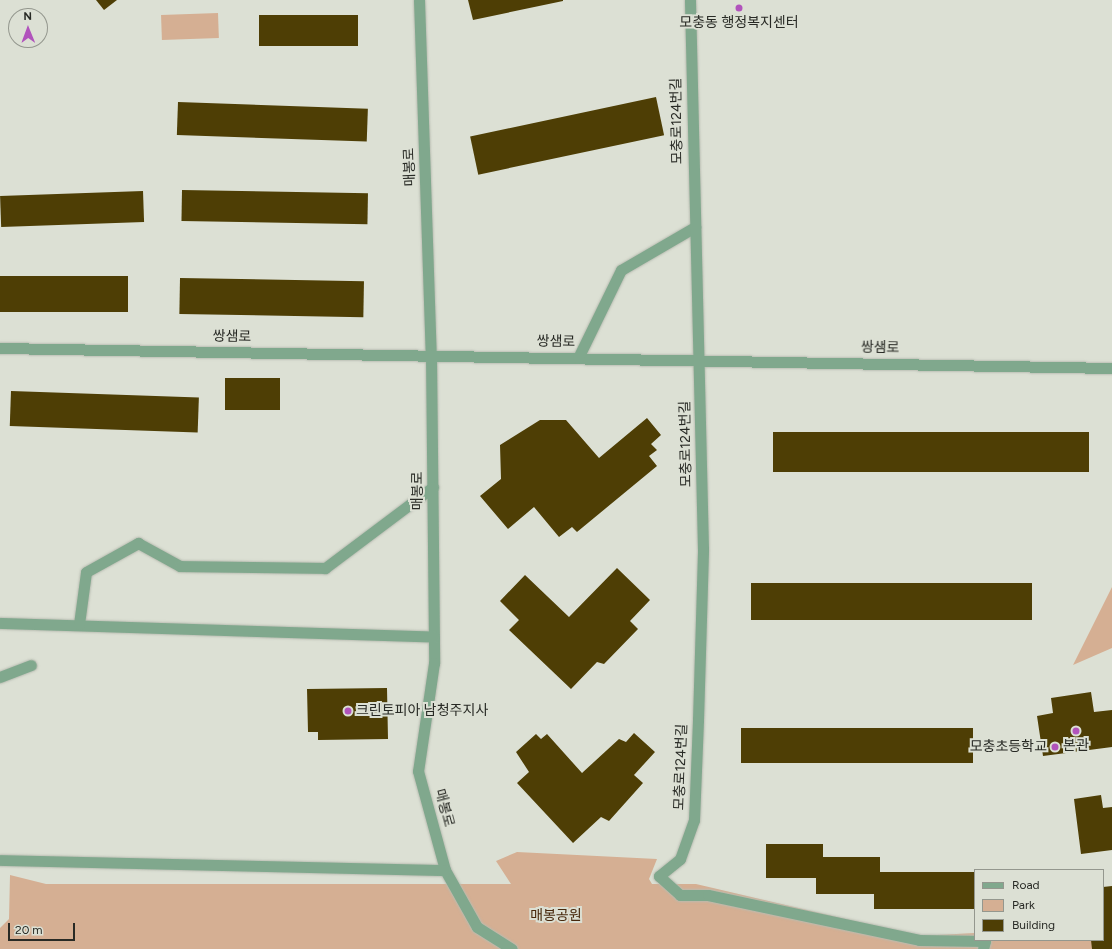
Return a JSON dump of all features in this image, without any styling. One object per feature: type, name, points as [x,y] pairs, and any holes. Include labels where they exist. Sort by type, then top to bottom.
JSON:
[{"type":"street","name":"매봉로","points":[[419,0],[431,355],[434,663],[418,771],[445,870],[478,927],[512,949]]},
{"type":"street","name":"모충로124번길","points":[[690,0],[703,549],[694,820],[680,859],[659,876],[680,896],[708,895],[919,940],[974,941]]},
{"type":"street","points":[[578,358],[621,270],[695,227]]},
{"type":"street","name":"쌍샘로","points":[[0,348],[1112,368]]},
{"type":"street","points":[[79,624],[86,572],[138,543],[180,566],[325,568],[432,487]]},
{"type":"street","points":[[0,622],[79,624],[175,631],[434,637]]},
{"type":"street","points":[[0,677],[31,665]]},
{"type":"street","points":[[0,860],[445,870]]},
{"type":"green space","points":[[218,13],[219,38],[162,40],[161,15]]},
{"type":"green space","points":[[1112,587],[1112,648],[1073,665]]},
{"type":"green space","name":"매봉공원","points":[[517,852],[657,859],[649,879],[652,884],[696,884],[918,936],[974,933],[974,941],[1104,941],[1112,925],[1112,949],[0,949],[0,928],[9,919],[10,875],[46,884],[511,884],[496,861]]},
{"type":"building","points":[[96,0],[117,0],[104,10]]},
{"type":"building","points":[[468,0],[563,0],[563,1],[473,20]]},
{"type":"building","points":[[259,15],[358,15],[358,46],[259,46]]},
{"type":"building","points":[[656,97],[664,135],[478,175],[470,137]]},
{"type":"building","points":[[178,102],[368,109],[367,142],[177,135]]},
{"type":"building","points":[[182,190],[368,193],[367,224],[181,221]]},
{"type":"building","points":[[143,191],[144,222],[1,227],[0,196]]},
{"type":"building","points":[[0,276],[128,276],[128,312],[0,312]]},
{"type":"building","points":[[180,278],[364,281],[363,317],[179,314]]},
{"type":"building","points":[[225,378],[280,378],[280,410],[225,410]]},
{"type":"building","points":[[11,391],[199,398],[198,433],[10,426]]},
{"type":"building","points":[[647,418],[661,435],[651,444],[657,450],[649,456],[657,466],[577,532],[572,527],[559,537],[534,507],[508,529],[480,496],[501,479],[500,445],[540,420],[566,420],[599,458]]},
{"type":"building","points":[[773,432],[1089,432],[1089,472],[773,472]]},
{"type":"building","points":[[617,568],[650,600],[630,621],[638,629],[604,664],[597,662],[571,689],[509,630],[519,620],[500,601],[525,575],[569,617]]},
{"type":"building","points":[[751,583],[1032,583],[1032,620],[751,620]]},
{"type":"building","name":"크린토피아 남청주지사","points":[[387,688],[388,739],[318,740],[318,732],[308,732],[307,689]]},
{"type":"building","name":"본관","points":[[1091,692],[1094,712],[1112,710],[1112,747],[1043,756],[1037,716],[1053,713],[1051,698]]},
{"type":"building","points":[[741,728],[973,728],[973,763],[741,763]]},
{"type":"building","points":[[634,733],[655,752],[634,775],[643,783],[609,821],[601,817],[573,843],[517,783],[529,772],[516,752],[536,734],[541,739],[547,734],[582,773],[619,739],[626,742]]},
{"type":"building","points":[[1101,795],[1103,808],[1112,807],[1112,850],[1081,854],[1074,799]]},
{"type":"building","points":[[766,844],[823,844],[823,857],[880,857],[880,872],[974,872],[974,909],[874,909],[874,894],[816,894],[816,878],[766,878]]},
{"type":"building","points":[[1112,886],[1112,949],[1092,949],[1091,941],[1104,941],[1104,887]]},
{"type":"place","name":"모충동 행정복지센터","points":[[739,8]]},
{"type":"place","name":"크린토피아 남청주지사","points":[[348,711]]},
{"type":"place","name":"본관","points":[[1076,731]]},
{"type":"place","name":"모충초등학교","points":[[1055,747]]}]
